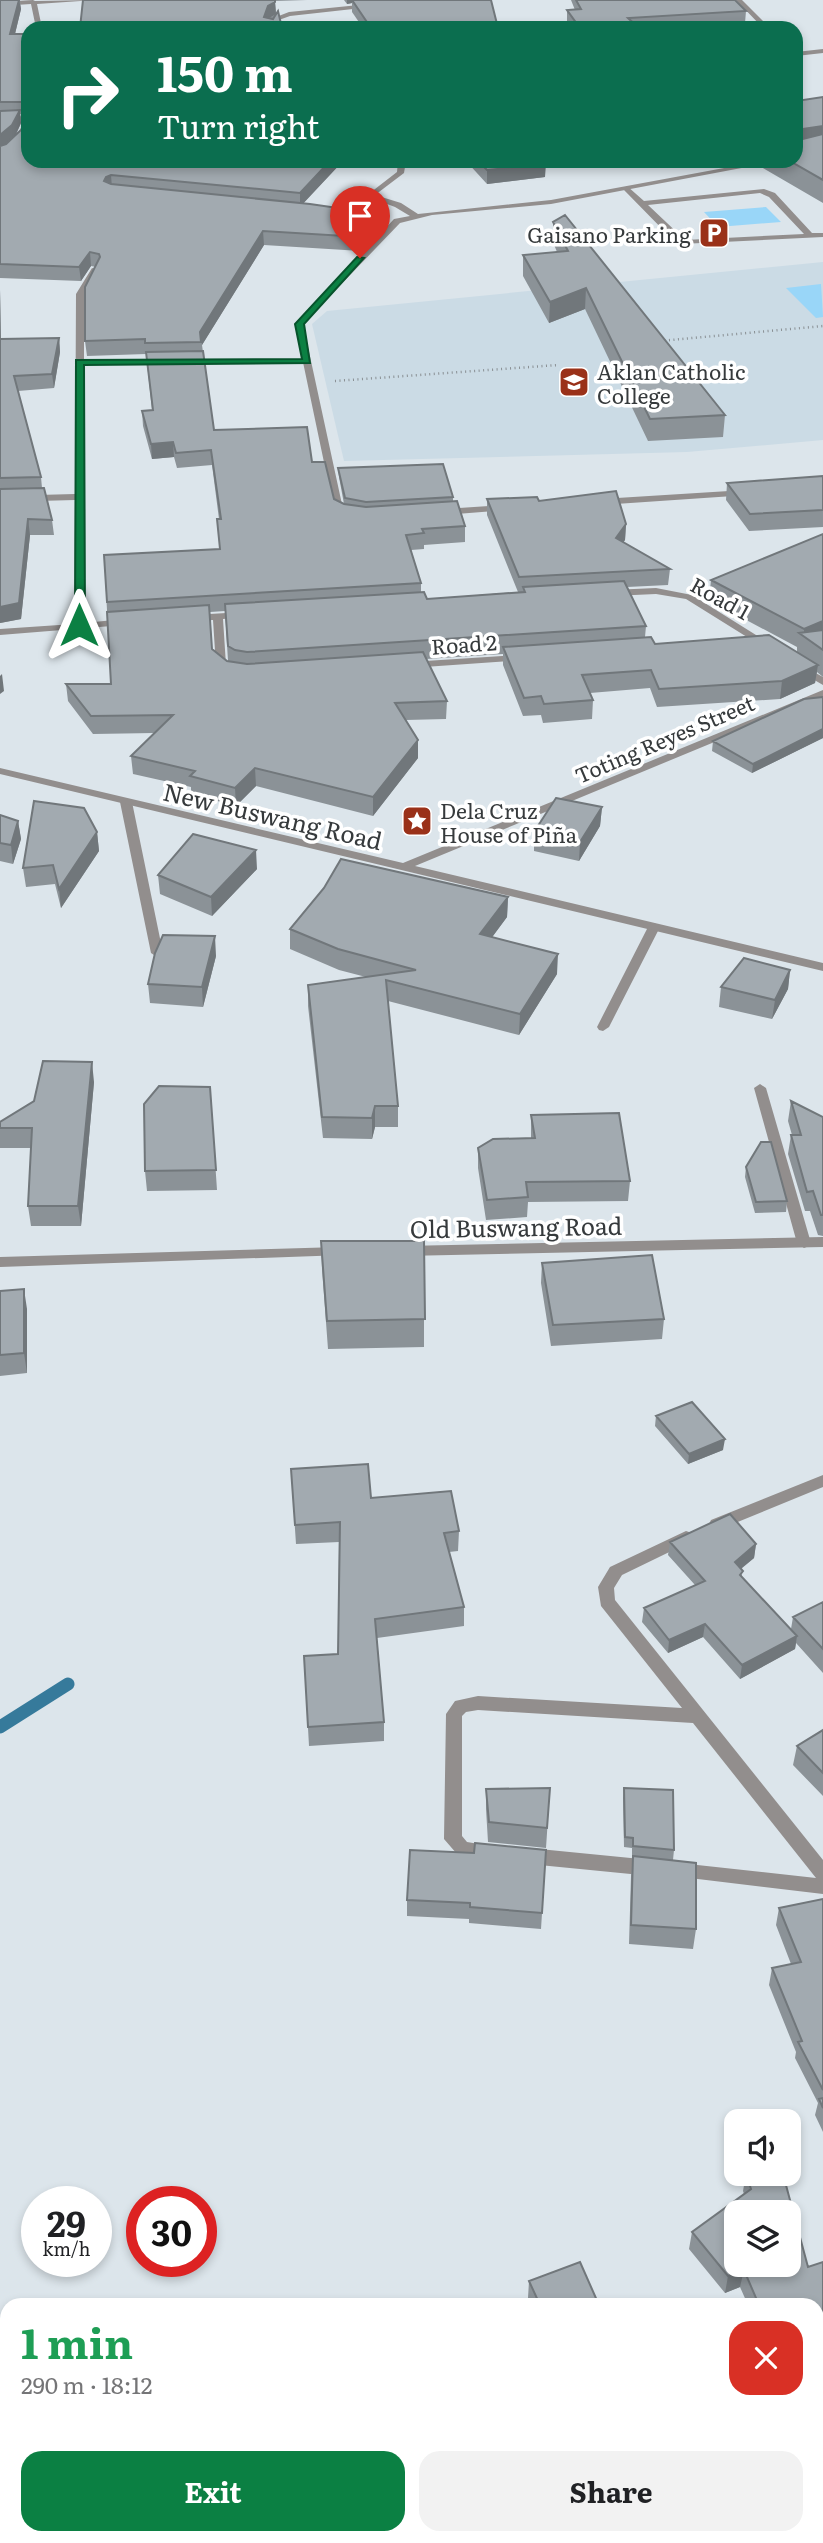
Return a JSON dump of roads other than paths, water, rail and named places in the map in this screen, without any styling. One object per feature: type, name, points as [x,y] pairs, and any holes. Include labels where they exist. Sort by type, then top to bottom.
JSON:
[{"type":"street","points":[[0,4],[93,0]]},
{"type":"street","points":[[738,0],[760,21]]},
{"type":"street","points":[[33,2],[38,21]]},
{"type":"street","points":[[273,21],[289,14],[379,5]]},
{"type":"street","points":[[76,12],[77,21]]},
{"type":"street","points":[[803,53],[823,51]]},
{"type":"street","points":[[0,119],[21,119]]},
{"type":"street","points":[[401,168],[400,173],[370,196],[398,205],[416,216]]},
{"type":"street","points":[[383,219],[397,220],[551,202],[736,168]]},
{"type":"street","points":[[627,188],[678,240],[684,242],[823,235]]},
{"type":"street","points":[[643,203],[761,191],[772,195],[809,235]]},
{"type":"street","points":[[357,516],[339,510],[299,324],[397,220]]},
{"type":"street","points":[[79,625],[80,294],[95,270]]},
{"type":"street","points":[[79,362],[307,361]]},
{"type":"street","points":[[587,503],[754,492]]},
{"type":"street","points":[[0,499],[79,497]]},
{"type":"street","points":[[435,512],[518,507]]},
{"type":"street","name":"Road 1","points":[[601,594],[656,591],[689,597],[772,649]]},
{"type":"street","points":[[177,619],[260,614]]},
{"type":"street","points":[[218,617],[221,666],[232,674],[240,675]]},
{"type":"street","points":[[0,632],[38,632],[79,625],[135,621]]},
{"type":"street","points":[[748,643],[762,642]]},
{"type":"street","name":"Road 2","points":[[401,666],[526,658]]},
{"type":"street","points":[[792,662],[823,682]]},
{"type":"street","name":"Toting Reyes Street","points":[[404,867],[823,693]]},
{"type":"street","name":"New Buswang Road","points":[[0,771],[823,967]]},
{"type":"street","points":[[126,802],[157,953]]},
{"type":"street","points":[[603,1027],[654,927]]},
{"type":"street","points":[[760,1088],[804,1243]]},
{"type":"street","name":"Old Buswang Road","points":[[390,1251],[823,1242]]},
{"type":"street","points":[[0,1262],[349,1252]]},
{"type":"street","points":[[823,1481],[700,1530],[626,1566],[609,1578],[606,1587],[607,1602],[823,1873]]},
{"type":"street","points":[[697,1716],[478,1703],[461,1706],[454,1714],[453,1839],[463,1849],[823,1886]]},
{"type":"waterway","points":[[0,1727],[68,1684]]},
{"type":"place","name":"Gaisano Parking","points":[[714,233]]},
{"type":"place","name":"Aklan Catholic College","points":[[574,382]]},
{"type":"place","name":"Dela Cruz House of Piña","points":[[417,821]]}]
